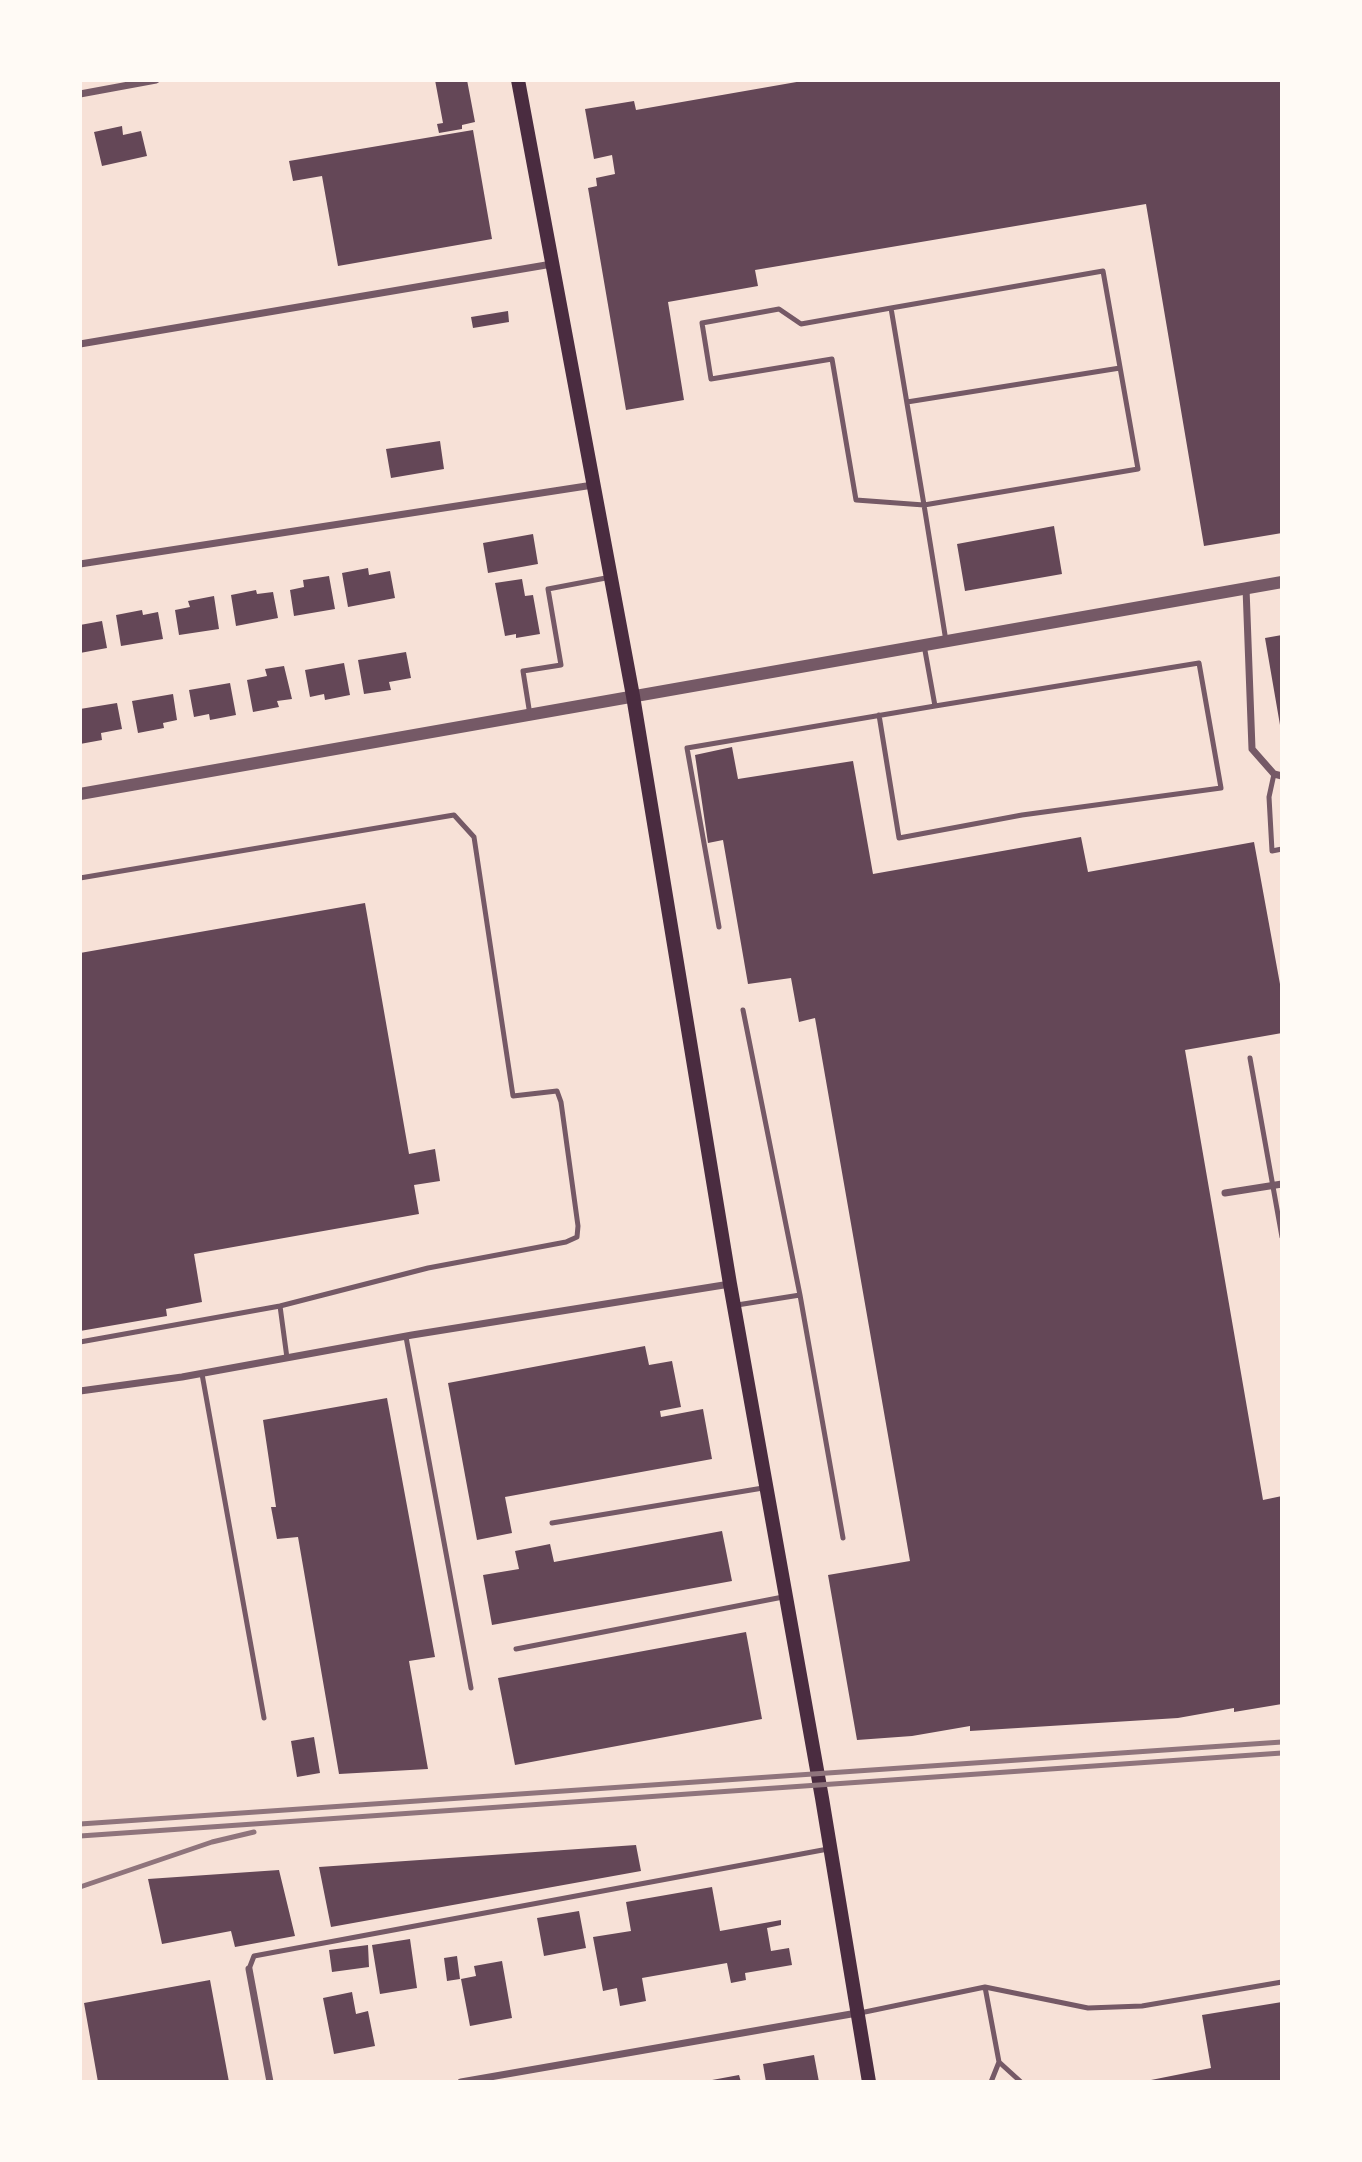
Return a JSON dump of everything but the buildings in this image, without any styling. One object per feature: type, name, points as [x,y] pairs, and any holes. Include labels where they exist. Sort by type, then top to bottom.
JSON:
[{"type":"main road","points":[[517,80],[633,696],[730,1284],[831,1849],[869,2081]]},
{"type":"street","points":[[80,94],[156,80]]},
{"type":"street","points":[[80,344],[552,264]]},
{"type":"street","points":[[80,564],[593,485]]},
{"type":"street","points":[[80,794],[1282,582]]},
{"type":"street","points":[[1246,588],[1252,749],[1278,775]]},
{"type":"street","points":[[1225,1193],[1277,1185]]},
{"type":"street","points":[[80,1391],[202,1374],[406,1336],[730,1284]]},
{"type":"street","points":[[250,1969],[270,2081]]},
{"type":"street","points":[[461,2081],[857,2013]]},
{"type":"lane","points":[[1103,271],[1120,368],[1138,469],[925,505],[856,500],[832,359],[711,379],[702,323],[779,309],[801,324],[1103,271]]},
{"type":"lane","points":[[891,308],[946,641]]},
{"type":"lane","points":[[907,402],[1120,368]]},
{"type":"lane","points":[[530,715],[523,671],[561,665],[548,589],[611,577]]},
{"type":"lane","points":[[924,645],[935,706]]},
{"type":"lane","points":[[719,927],[687,748],[878,715],[1199,663],[1221,788],[1022,816],[899,838],[878,715]]},
{"type":"lane","points":[[1278,775],[1269,797],[1272,851],[1282,849]]},
{"type":"lane","points":[[80,878],[454,814],[474,837],[513,1096],[557,1091],[563,1116],[577,1237],[566,1242],[428,1268],[280,1306],[80,1342]]},
{"type":"lane","points":[[743,1010],[800,1295],[843,1538]]},
{"type":"lane","points":[[1250,1058],[1277,1185],[1282,1237]]},
{"type":"lane","points":[[734,1306],[800,1295]]},
{"type":"lane","points":[[280,1306],[287,1358]]},
{"type":"lane","points":[[406,1336],[471,1688]]},
{"type":"lane","points":[[202,1374],[264,1718]]},
{"type":"lane","points":[[552,1523],[766,1487]]},
{"type":"lane","points":[[516,1648],[786,1597]]},
{"type":"lane","points":[[250,1969],[254,1956],[831,1849]]},
{"type":"lane","points":[[857,2013],[985,1987],[1012,1990],[1088,2008],[1142,2006],[1282,1982]]},
{"type":"lane","points":[[985,1987],[999,2062],[991,2081]]},
{"type":"lane","points":[[999,2062],[1021,2081]]},
{"type":"railway","points":[[80,1824],[1282,1742]]},
{"type":"railway","points":[[80,1836],[1282,1753]]},
{"type":"railway","points":[[80,1887],[212,1842],[254,1832]]}]
